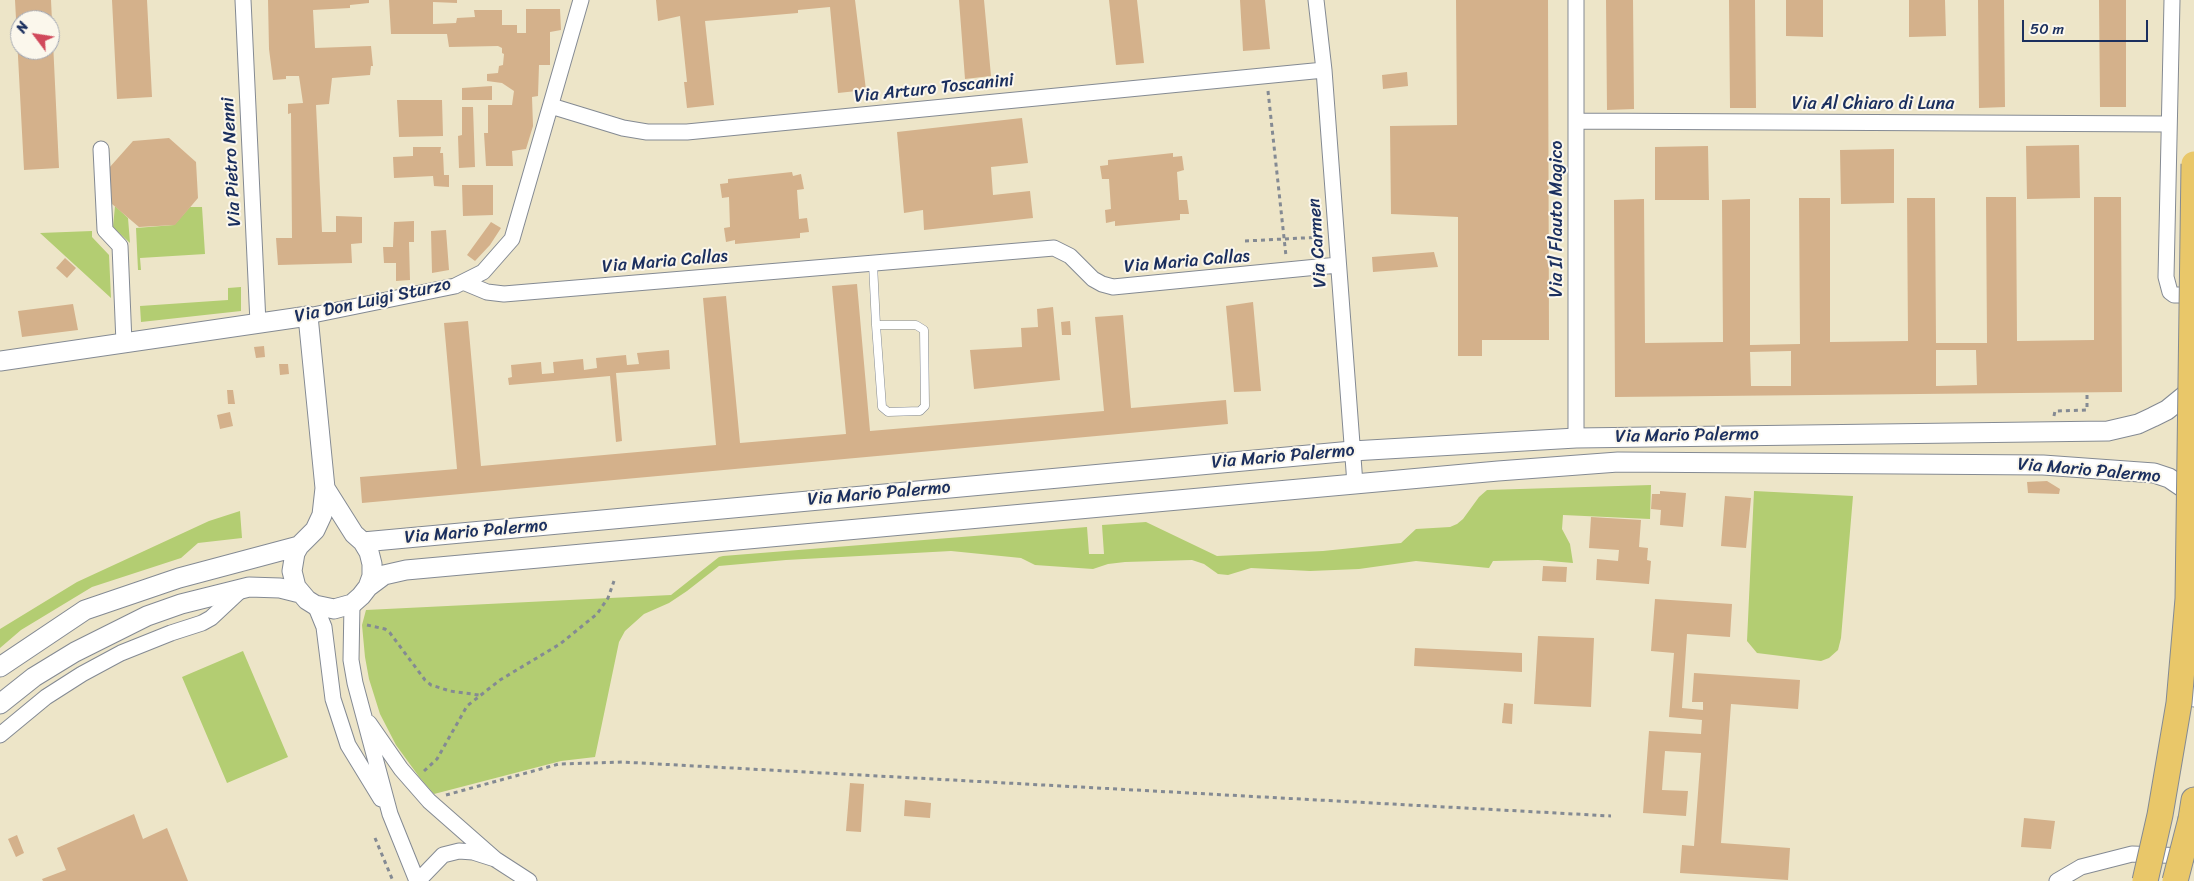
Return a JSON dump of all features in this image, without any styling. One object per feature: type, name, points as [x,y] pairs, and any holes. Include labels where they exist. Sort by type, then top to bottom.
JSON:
[{"type":"highway","points":[[2145,881],[2160,815],[2179,703],[2188,599],[2194,164]]},
{"type":"highway","points":[[2175,881],[2194,800]]},
{"type":"street","name":"Via Pietro Nenni","points":[[243,0],[258,323]]},
{"type":"street","name":"Via Don Luigi Sturzo","points":[[0,361],[308,316],[444,288],[463,282],[482,272],[512,239],[581,0]]},
{"type":"street","name":"Via Carmen","points":[[1316,0],[1324,70],[1355,484]]},
{"type":"street","name":"Via Il Flauto Magico","points":[[1576,0],[1576,438]]},
{"type":"street","points":[[2172,0],[2166,277],[2170,292],[2174,295],[2194,294]]},
{"type":"street","name":"Via Arturo Toscanini","points":[[551,106],[623,128],[647,132],[687,132],[1324,70]]},
{"type":"street","name":"Via Al Chiaro di Luna","points":[[1576,122],[2169,124]]},
{"type":"street","points":[[101,149],[105,230],[120,246],[124,343]]},
{"type":"street","name":"Via Maria Callas","points":[[463,282],[486,292],[504,294],[1054,248],[1070,256],[1094,280],[1113,287],[1338,266]]},
{"type":"street","points":[[308,316],[325,488],[322,515],[315,530],[303,541],[293,560],[292,572],[300,593],[315,605],[334,609],[352,604],[361,596],[368,587],[372,576],[372,564],[369,552],[325,488]]},
{"type":"street","name":"Via Mario Palermo","points":[[358,538],[1352,451],[1576,438],[2108,431],[2138,424],[2153,418],[2167,410],[2194,388]]},
{"type":"street","name":"Via Mario Palermo","points":[[368,587],[384,575],[406,570],[1618,462],[2034,465],[2154,473],[2169,478],[2194,495]]},
{"type":"street","points":[[0,667],[85,610],[179,578],[303,541],[320,530],[341,529],[358,538]]},
{"type":"street","points":[[2194,552],[2190,677],[2194,697]]},
{"type":"street","points":[[0,704],[34,677],[110,633],[146,616],[181,604],[243,589],[264,587],[300,593]]},
{"type":"street","points":[[0,735],[46,697],[82,674],[121,653],[202,623],[211,618],[243,589]]},
{"type":"street","points":[[352,604],[351,660],[354,683],[390,814],[417,881],[443,855],[458,851],[474,852],[495,859]]},
{"type":"street","points":[[315,605],[324,627],[332,699],[348,744],[390,814]]},
{"type":"street","points":[[364,716],[429,802],[495,859],[529,881]]},
{"type":"street","points":[[2057,881],[2081,867],[2132,854],[2194,856]]},
{"type":"lane","points":[[873,264],[876,325],[883,409],[888,412],[920,411],[925,406],[924,330],[916,325],[876,325]]},
{"type":"path","points":[[1267,75],[1287,271]]},
{"type":"path","points":[[1245,241],[1336,237]]},
{"type":"path","points":[[2055,411],[2087,410],[2087,392]]},
{"type":"path","points":[[411,780],[437,759],[467,706],[480,695],[560,644],[597,614],[608,598],[614,581]]},
{"type":"path","points":[[352,627],[362,625],[385,629],[398,642],[431,686],[480,695]]},
{"type":"path","points":[[429,802],[451,794],[559,764],[622,762],[1612,816]]},
{"type":"path","points":[[375,838],[394,881]]},
{"type":"green space","points":[[115,206],[128,218],[130,243],[113,227]]},
{"type":"green space","points":[[190,207],[202,207],[205,254],[140,258],[141,270],[138,270],[136,228],[174,225]]},
{"type":"green space","points":[[92,231],[92,237],[109,255],[111,298],[40,233]]},
{"type":"green space","points":[[241,287],[241,311],[141,322],[140,306],[228,300],[228,288]]},
{"type":"green space","points":[[1651,485],[1650,519],[1563,515],[1562,529],[1570,544],[1573,563],[1538,560],[1493,561],[1489,568],[1416,561],[1359,569],[1310,571],[1251,568],[1228,575],[1218,574],[1204,564],[1192,560],[1125,562],[1108,564],[1093,569],[1035,565],[1021,558],[951,551],[786,560],[719,566],[669,603],[644,614],[625,631],[619,642],[595,757],[561,761],[434,794],[396,745],[380,714],[369,679],[365,657],[362,625],[366,610],[671,595],[719,557],[723,556],[1087,527],[1089,554],[1104,554],[1102,525],[1146,522],[1217,556],[1323,551],[1401,543],[1416,529],[1450,527],[1463,519],[1479,497],[1487,490]]},
{"type":"green space","points":[[1754,491],[1853,496],[1841,638],[1838,650],[1829,658],[1821,661],[1757,653],[1747,641]]},
{"type":"green space","points":[[240,511],[242,538],[198,543],[181,558],[92,587],[21,630],[0,648],[0,629],[77,582],[209,521]]},
{"type":"green space","points":[[243,651],[288,757],[227,783],[182,677]]},
{"type":"building","points":[[15,0],[51,0],[51,10],[16,10]]},
{"type":"building","points":[[112,0],[147,0],[152,97],[117,99]]},
{"type":"building","points":[[268,0],[369,0],[369,3],[350,5],[350,8],[313,10],[315,48],[371,46],[373,66],[371,66],[370,75],[332,78],[329,104],[316,105],[322,232],[336,232],[336,216],[362,217],[362,243],[351,244],[352,263],[278,265],[276,238],[292,238],[291,113],[288,114],[288,104],[303,103],[299,76],[286,76],[286,79],[273,80],[269,49]]},
{"type":"building","points":[[389,0],[457,0],[457,3],[433,2],[433,24],[456,23],[457,18],[475,17],[474,10],[502,10],[502,25],[517,25],[517,33],[526,33],[526,9],[560,9],[561,30],[550,32],[550,65],[539,65],[538,96],[532,97],[533,126],[526,149],[512,151],[513,166],[486,166],[484,133],[488,133],[488,105],[512,105],[514,91],[502,83],[487,81],[487,74],[498,73],[499,66],[503,65],[504,54],[502,53],[502,48],[498,46],[449,47],[447,34],[391,34]]},
{"type":"building","points":[[656,0],[855,0],[866,90],[838,93],[830,7],[798,10],[798,13],[705,21],[714,105],[687,108],[684,82],[687,82],[680,16],[658,21]]},
{"type":"building","points":[[959,0],[984,0],[991,76],[965,79]]},
{"type":"building","points":[[1109,0],[1137,0],[1144,63],[1116,65]]},
{"type":"building","points":[[1240,0],[1265,0],[1270,49],[1243,51]]},
{"type":"building","points":[[1456,0],[1548,0],[1549,340],[1482,340],[1482,356],[1458,356],[1458,217],[1391,214],[1390,126],[1457,125]]},
{"type":"building","points":[[1606,0],[1633,0],[1634,109],[1607,110]]},
{"type":"building","points":[[1729,0],[1755,0],[1756,108],[1730,108]]},
{"type":"building","points":[[1786,0],[1823,0],[1823,37],[1786,36]]},
{"type":"building","points":[[1909,0],[1945,0],[1946,36],[1909,37]]},
{"type":"building","points":[[1978,0],[2004,0],[2005,107],[1979,108]]},
{"type":"building","points":[[2099,0],[2126,0],[2126,107],[2100,107]]},
{"type":"building","points":[[18,60],[54,60],[59,168],[24,170]]},
{"type":"building","points":[[1407,72],[1408,86],[1383,89],[1382,75]]},
{"type":"building","points":[[492,86],[492,100],[462,100],[462,88]]},
{"type":"building","points":[[397,100],[442,100],[443,136],[399,137]]},
{"type":"building","points":[[462,107],[473,107],[475,167],[459,168],[458,136],[462,135]]},
{"type":"building","points":[[1022,118],[1028,163],[991,167],[993,195],[1030,191],[1033,218],[924,230],[923,210],[904,213],[897,132]]},
{"type":"building","points":[[169,138],[196,162],[198,198],[175,225],[139,227],[112,204],[109,168],[133,141]]},
{"type":"building","points":[[2079,145],[2080,198],[2027,199],[2026,146]]},
{"type":"building","points":[[1708,146],[1709,200],[1655,200],[1655,147]]},
{"type":"building","points":[[413,147],[441,147],[440,153],[443,153],[444,175],[449,175],[449,187],[434,186],[433,176],[394,178],[393,157],[413,156]]},
{"type":"building","points":[[1894,149],[1894,203],[1841,204],[1840,150]]},
{"type":"building","points":[[1173,153],[1173,157],[1182,156],[1184,170],[1177,172],[1179,200],[1187,200],[1189,214],[1180,214],[1180,220],[1115,226],[1115,221],[1106,223],[1105,210],[1111,209],[1109,179],[1102,179],[1100,166],[1108,165],[1108,160]]},
{"type":"building","points":[[792,172],[793,176],[801,174],[804,189],[797,190],[799,219],[807,218],[809,232],[800,233],[800,238],[735,244],[735,240],[726,242],[724,228],[730,227],[729,197],[722,198],[720,184],[728,183],[728,179]]},
{"type":"building","points":[[462,185],[493,185],[493,215],[463,216]]},
{"type":"building","points":[[1986,197],[2016,197],[2017,341],[2094,340],[2094,197],[2121,197],[2122,392],[1615,397],[1614,200],[1644,199],[1645,343],[1723,342],[1722,200],[1750,199],[1750,345],[1800,344],[1799,198],[1830,198],[1830,342],[1908,341],[1907,198],[1935,198],[1936,343],[1987,343]],"holes":[[[1936,350],[1976,350],[1977,385],[1936,386]],[[1791,351],[1791,386],[1751,386],[1750,352]]]},
{"type":"building","points":[[414,221],[414,242],[409,242],[410,280],[396,281],[396,263],[384,263],[383,247],[393,247],[394,222]]},
{"type":"building","points":[[491,222],[501,228],[490,245],[475,261],[467,255]]},
{"type":"building","points":[[446,230],[449,270],[432,273],[431,231]]},
{"type":"building","points":[[1434,252],[1438,267],[1373,272],[1372,257]]},
{"type":"building","points":[[65,258],[76,268],[67,278],[56,268]]},
{"type":"building","points":[[857,284],[870,431],[1104,411],[1095,317],[1123,315],[1131,408],[1226,400],[1228,424],[362,503],[360,477],[457,469],[444,323],[468,321],[481,466],[716,445],[703,298],[726,296],[740,443],[846,434],[832,286]]},
{"type":"building","points":[[1253,302],[1261,391],[1234,392],[1226,306]]},
{"type":"building","points":[[73,304],[78,330],[22,337],[18,311]]},
{"type":"building","points":[[1053,307],[1060,380],[974,389],[970,350],[1022,347],[1021,328],[1038,327],[1037,309]]},
{"type":"building","points":[[1070,321],[1071,335],[1062,335],[1061,322]]},
{"type":"building","points":[[264,346],[265,357],[256,358],[254,347]]},
{"type":"building","points":[[669,350],[670,369],[616,373],[622,441],[616,442],[610,376],[509,385],[508,378],[512,377],[511,365],[541,362],[542,374],[554,373],[553,362],[583,359],[584,370],[597,368],[596,358],[626,355],[627,365],[639,364],[637,353]]},
{"type":"building","points":[[279,364],[288,364],[289,374],[280,375]]},
{"type":"building","points":[[227,390],[233,390],[235,404],[228,404]]},
{"type":"building","points":[[230,412],[233,426],[220,429],[217,415]]},
{"type":"building","points":[[2047,481],[2060,489],[2059,494],[2028,493],[2027,482]]},
{"type":"building","points":[[1660,491],[1686,493],[1683,527],[1660,525],[1661,510],[1651,509],[1652,494],[1660,494]]},
{"type":"building","points":[[1725,496],[1751,498],[1746,548],[1721,546]]},
{"type":"building","points":[[1591,517],[1641,520],[1639,547],[1648,548],[1647,560],[1651,561],[1649,584],[1596,580],[1597,559],[1618,561],[1619,550],[1589,548]]},
{"type":"building","points":[[1543,566],[1567,567],[1566,582],[1542,581]]},
{"type":"building","points":[[1655,599],[1732,604],[1730,637],[1687,634],[1682,708],[1703,710],[1703,702],[1692,702],[1694,673],[1800,680],[1798,709],[1731,704],[1721,843],[1790,848],[1788,880],[1680,873],[1682,845],[1694,846],[1701,753],[1665,751],[1662,790],[1688,791],[1686,816],[1643,813],[1649,731],[1701,734],[1702,720],[1669,717],[1674,653],[1651,651]]},
{"type":"building","points":[[1538,636],[1594,638],[1591,707],[1534,704]]},
{"type":"building","points":[[1415,648],[1522,653],[1522,672],[1414,666]]},
{"type":"building","points":[[1504,703],[1513,704],[1512,724],[1502,723]]},
{"type":"building","points":[[850,783],[864,784],[861,832],[846,831]]},
{"type":"building","points":[[905,800],[931,803],[930,818],[904,816]]},
{"type":"building","points":[[134,814],[143,839],[167,828],[188,881],[43,881],[42,879],[66,870],[57,848]]},
{"type":"building","points":[[2024,818],[2055,821],[2051,849],[2021,847]]},
{"type":"building","points":[[17,835],[24,853],[16,857],[8,839]]}]
